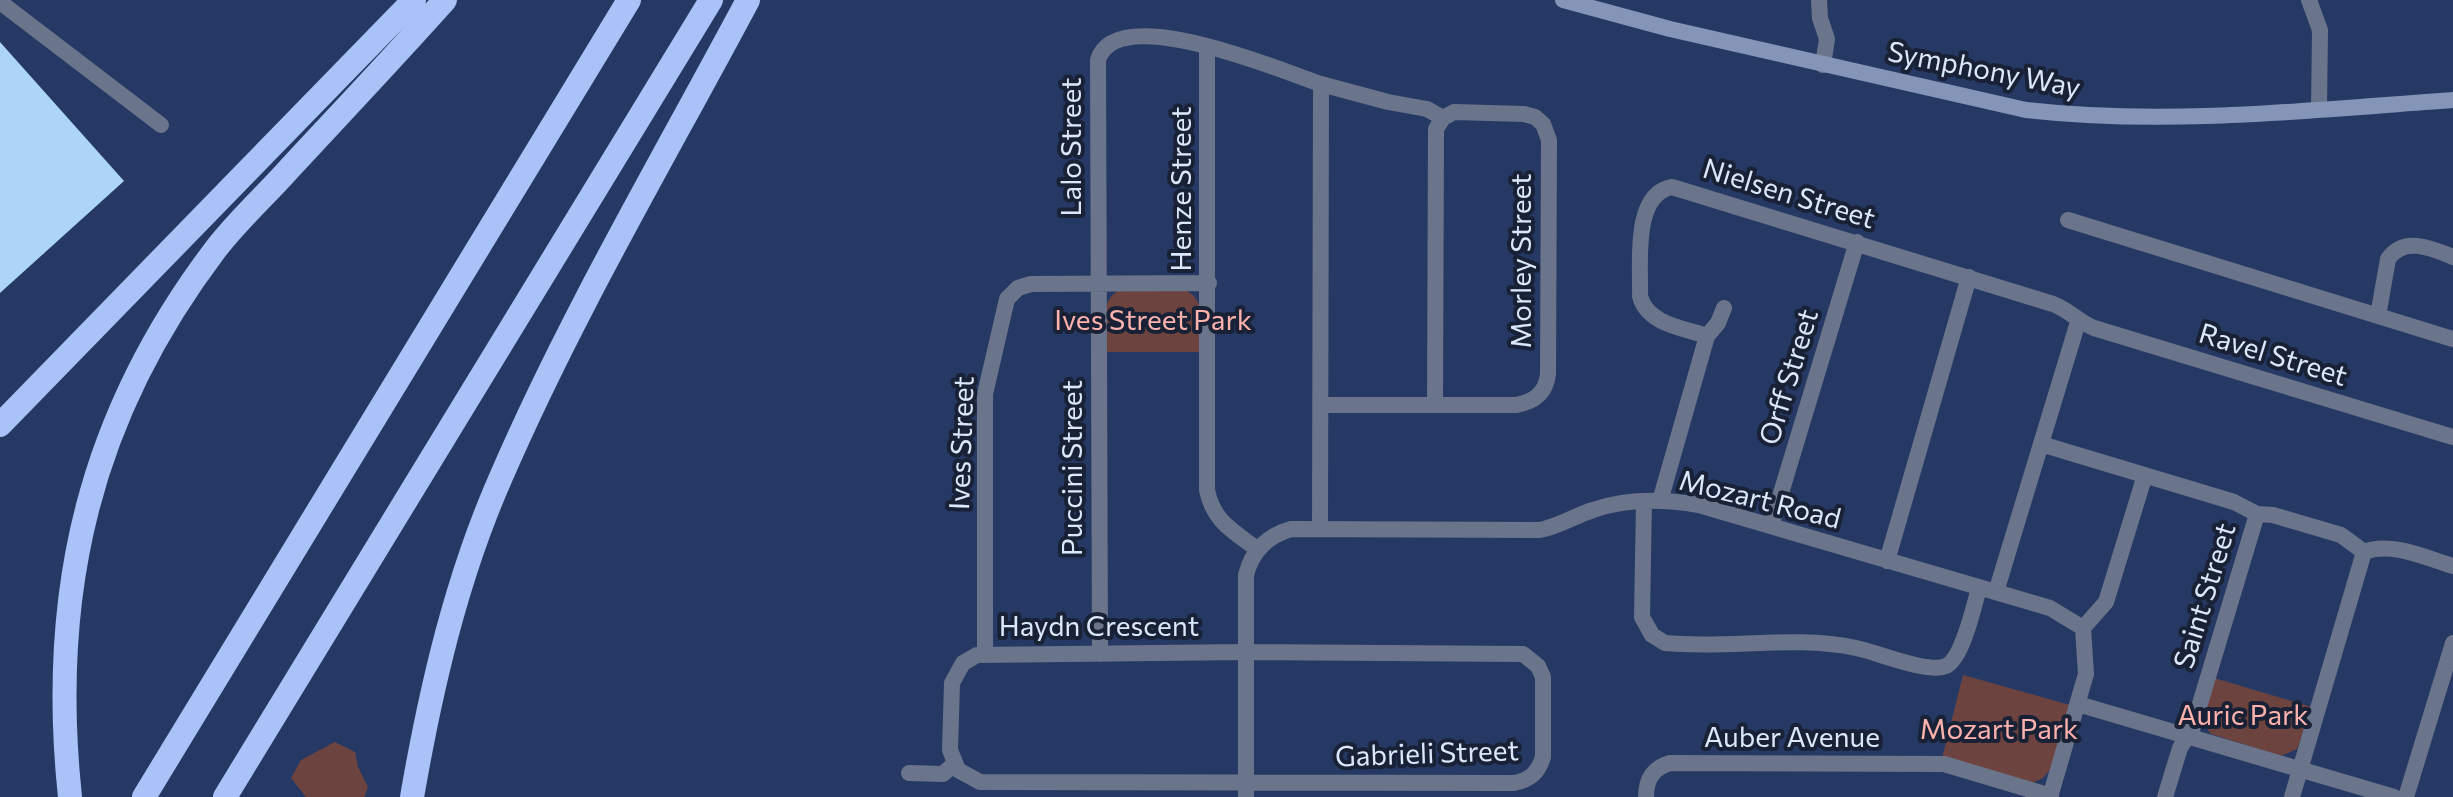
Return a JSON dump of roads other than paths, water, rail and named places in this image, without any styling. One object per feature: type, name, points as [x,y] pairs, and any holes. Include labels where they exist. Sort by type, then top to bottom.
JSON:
[{"type":"highway","points":[[0,425],[414,0]]},
{"type":"highway","points":[[70,797],[64,715],[67,634],[75,566],[97,468],[138,370],[161,329],[218,247],[445,0]]},
{"type":"highway","points":[[144,797],[629,0]]},
{"type":"highway","points":[[225,797],[711,0]]},
{"type":"highway","points":[[412,797],[426,714],[448,629],[500,479],[570,333],[748,0]]},
{"type":"main road","name":"Symphony Way","points":[[1563,0],[1823,65],[2026,110],[2079,116],[2187,117],[2453,100]]},
{"type":"street","points":[[1819,0],[1820,18],[1827,39],[1823,65]]},
{"type":"street","points":[[2309,0],[2320,30],[2319,109]]},
{"type":"street","points":[[0,2],[161,125]]},
{"type":"street","name":"Lalo Street","points":[[1099,283],[1100,54],[1108,43],[1120,38],[1189,40],[1321,84],[1388,102]]},
{"type":"street","name":"Henze Street","points":[[1207,46],[1207,490],[1212,510],[1218,518],[1257,549]]},
{"type":"street","points":[[1320,529],[1321,84]]},
{"type":"street","name":"Morley Street","points":[[1322,405],[1516,405],[1527,402],[1544,389],[1548,374],[1549,140],[1546,129],[1535,117],[1524,114],[1454,112],[1443,118],[1427,109],[1388,102]]},
{"type":"street","points":[[1435,405],[1436,135],[1443,118]]},
{"type":"street","name":"Nielsen Street","points":[[1707,336],[1658,319],[1642,304],[1642,230],[1647,206],[1656,193],[1668,187],[1677,187],[1969,277]]},
{"type":"street","points":[[2068,220],[2453,339]]},
{"type":"street","name":"Orff Street","points":[[1771,526],[1857,242]]},
{"type":"street","points":[[2378,316],[2388,259],[2393,252],[2405,245],[2414,245],[2453,257]]},
{"type":"street","points":[[1887,561],[1969,277]]},
{"type":"street","name":"Ravel Street","points":[[1969,277],[2053,304],[2069,312],[2078,322],[2453,437]]},
{"type":"street","name":"Puccini Street","points":[[1099,283],[1100,654]]},
{"type":"street","name":"Ives Street","points":[[985,654],[985,394],[1003,308],[1012,292],[1024,285],[1209,283]]},
{"type":"street","points":[[1724,308],[1718,323],[1707,336],[1652,501],[1642,617],[1652,635],[1665,643],[1825,643],[1858,648],[1918,665],[1944,667],[1951,663],[1988,590],[2041,444],[2078,322]]},
{"type":"street","name":"Saint Street","points":[[2041,444],[2234,502],[2257,514],[2273,515],[2341,535],[2364,552]]},
{"type":"street","points":[[2050,796],[2087,668],[2082,644],[2083,628],[2106,602],[2145,475]]},
{"type":"street","name":"Mozart Road","points":[[1257,549],[1281,532],[1320,529],[1540,530],[1561,525],[1607,505],[1652,501],[1699,505],[2050,608],[2083,628]]},
{"type":"street","name":"Saint Street","points":[[2165,797],[2180,748],[2193,727],[2257,514]]},
{"type":"street","points":[[2292,797],[2364,552],[2392,548],[2453,566]]},
{"type":"street","points":[[909,773],[943,774],[954,764],[965,776],[980,782],[1246,790],[1246,575],[1257,549]]},
{"type":"street","points":[[2406,797],[2453,643]]},
{"type":"street","name":"Haydn Crescent","points":[[954,764],[950,750],[952,683],[963,663],[985,654],[1246,652]]},
{"type":"street","name":"Gabrieli Street","points":[[1246,652],[1517,653],[1534,661],[1543,677],[1543,757],[1533,776],[1523,781],[1246,790]]},
{"type":"street","points":[[2078,704],[2394,797]]},
{"type":"street","name":"Auber Avenue","points":[[1646,797],[1652,774],[1670,763],[1944,764],[2050,796]]},
{"type":"park label","name":"Ives Street Park","points":[[1153,321]]},
{"type":"park label","name":"Auric Park","points":[[2243,716]]},
{"type":"park label","name":"Mozart Park","points":[[1999,730]]}]
